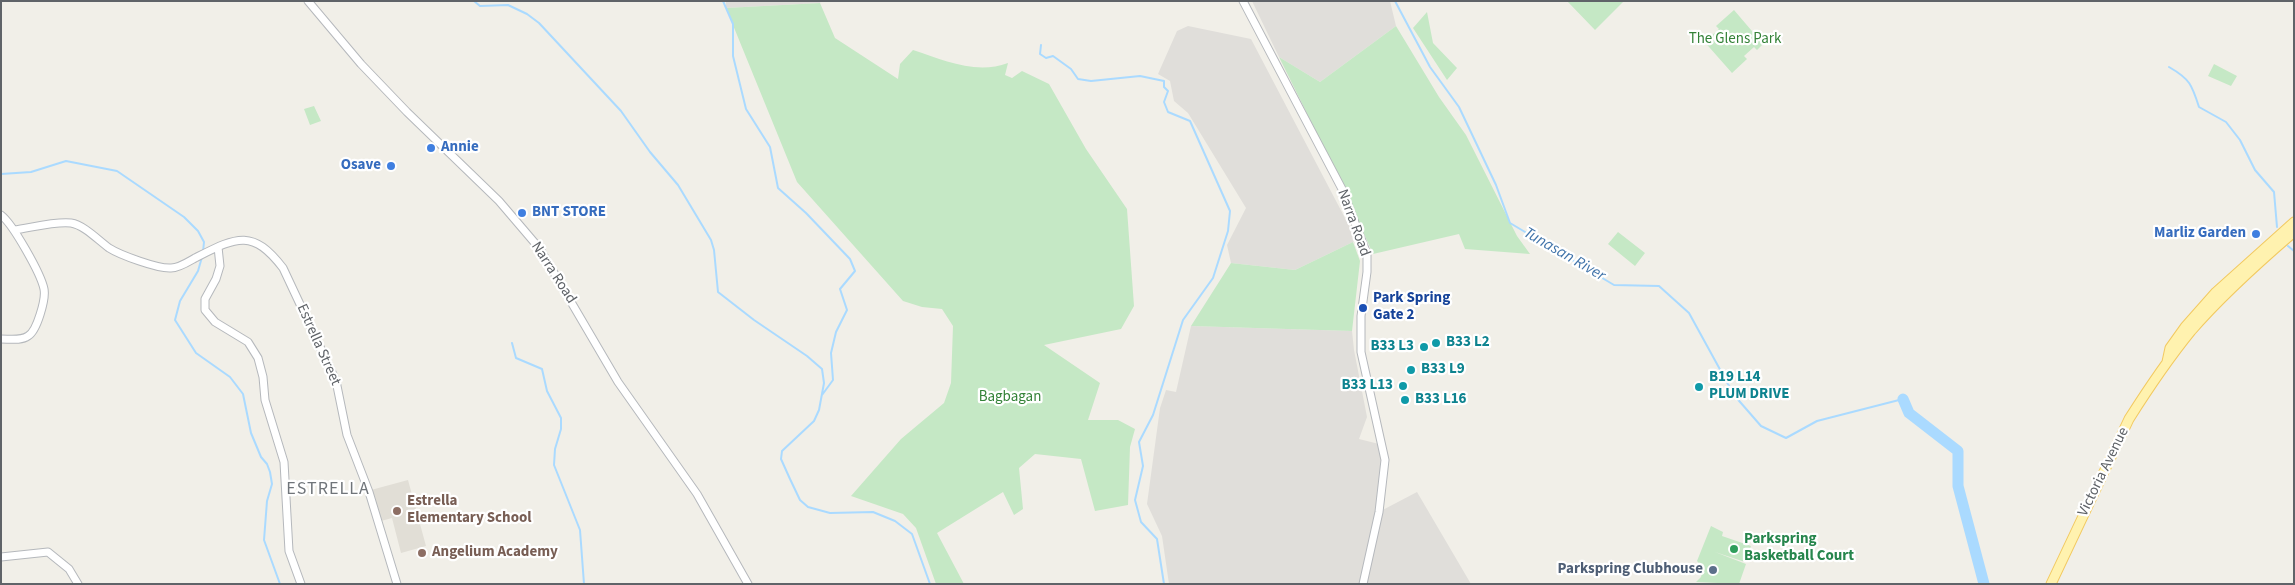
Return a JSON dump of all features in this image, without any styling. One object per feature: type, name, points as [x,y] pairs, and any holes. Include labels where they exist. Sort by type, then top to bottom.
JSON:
[{"type":"main road","name":"Victoria Avenue","points":[[2050,584],[2129,419],[2188,329],[2223,286],[2294,222]]},
{"type":"main road","name":"Victoria Avenue","points":[[2188,329],[2294,232]]},
{"type":"street","name":"Narra Road","points":[[308,1],[361,64],[407,112],[499,201],[540,249],[618,382],[697,494],[748,584]]},
{"type":"street","name":"Narra Road","points":[[1242,1],[1342,189],[1367,254],[1367,272],[1361,316],[1361,352],[1385,460],[1379,512],[1363,584]]},
{"type":"street","points":[[1,215],[14,230],[42,283],[44,297],[36,324],[28,336],[16,340],[1,339]]},
{"type":"street","points":[[14,230],[70,223],[79,226],[112,249],[160,267],[171,268],[218,247],[220,266],[216,279],[205,299],[205,310],[214,322],[248,342],[258,358],[263,377],[265,400],[284,462],[289,551],[302,584]]},
{"type":"street","name":"Estrella Street","points":[[218,247],[243,240],[251,240],[272,254],[283,268],[336,381],[347,435],[369,492],[397,584]]},
{"type":"street","points":[[1,557],[48,552],[69,568],[78,584]]},
{"type":"shaded area","points":[[726,1],[821,1],[820,3],[726,8]]},
{"type":"shaded area","points":[[1252,1],[1390,1],[1396,26],[1320,82],[1279,57]]},
{"type":"shaded area","points":[[1188,26],[1251,39],[1356,239],[1353,242],[1295,270],[1231,263],[1227,245],[1246,208],[1188,113],[1174,101],[1170,81],[1158,74],[1177,31]]},
{"type":"shaded area","points":[[1191,326],[1352,331],[1367,417],[1359,439],[1379,444],[1382,462],[1375,514],[1417,492],[1471,584],[1169,584],[1162,536],[1147,504],[1160,408],[1166,390],[1176,392]]},
{"type":"shaded area","name":"Estrella Elementary School","points":[[408,480],[426,546],[401,553],[392,518],[381,521],[371,490]]},
{"type":"green space","points":[[1567,1],[1624,1],[1595,30]]},
{"type":"green space","name":"Bagbagan","points":[[820,3],[835,38],[898,79],[900,64],[913,50],[948,62],[972,67],[996,66],[1008,63],[1005,75],[1012,78],[1022,71],[1049,84],[1086,149],[1127,209],[1134,306],[1121,329],[1044,345],[1100,383],[1088,420],[1118,420],[1135,429],[1130,447],[1128,505],[1095,511],[1081,459],[1035,454],[1019,468],[1023,509],[1014,515],[1003,492],[937,533],[964,584],[936,584],[916,528],[903,514],[851,496],[901,439],[944,403],[951,383],[953,326],[942,309],[922,307],[903,301],[797,182],[726,8]]},
{"type":"green space","name":"The Glens Park","points":[[1734,10],[1763,44],[1757,50],[1754,47],[1744,56],[1747,59],[1732,73],[1702,39],[1706,35],[1709,38],[1719,29],[1716,26]]},
{"type":"green space","points":[[1427,12],[1433,43],[1457,68],[1447,80],[1413,28]]},
{"type":"green space","points":[[1396,26],[1439,97],[1466,135],[1517,236],[1530,254],[1465,249],[1459,234],[1373,254],[1336,172],[1279,57],[1320,82]]},
{"type":"green space","points":[[2214,64],[2237,76],[2231,86],[2208,76]]},
{"type":"green space","points":[[314,106],[321,121],[310,125],[304,109]]},
{"type":"green space","points":[[1618,232],[1645,253],[1635,266],[1608,244]]},
{"type":"green space","points":[[1353,242],[1360,261],[1352,331],[1191,326],[1231,263],[1295,270]]},
{"type":"green space","points":[[1711,526],[1723,532],[1722,536],[1751,546],[1745,562],[1715,552],[1746,564],[1739,584],[1696,582],[1701,577],[1703,568],[1697,561]]},
{"type":"waterway","points":[[474,1],[480,6],[508,5],[527,14],[539,23],[621,111],[650,152],[678,185],[711,240],[714,250],[718,292],[754,320],[807,356],[822,369],[824,383],[819,410],[814,421],[782,451],[781,459],[800,500],[808,507],[830,513],[873,512],[895,521],[912,534],[930,584]]},
{"type":"waterway","points":[[723,1],[733,24],[733,56],[746,109],[770,147],[778,188],[806,213],[850,259],[855,271],[840,289],[847,310],[836,332],[831,353],[833,380],[822,395]]},
{"type":"waterway","name":"Tunasan River","points":[[1395,1],[1430,67],[1459,107],[1496,185],[1510,223],[1614,285],[1659,286],[1689,313],[1734,395],[1761,426],[1786,438],[1817,421],[1903,399]]},
{"type":"waterway","points":[[1041,45],[1040,54],[1046,58],[1053,56],[1071,69],[1078,79],[1091,81],[1140,76],[1164,81],[1164,87],[1168,91],[1164,102],[1168,112],[1190,121],[1230,211],[1228,231],[1213,278],[1183,320],[1153,415],[1139,442],[1143,466],[1135,500],[1141,522],[1157,539],[1164,584]]},
{"type":"waterway","points":[[2169,67],[2186,79],[2199,107],[2226,122],[2240,140],[2255,170],[2274,192],[2277,227]]},
{"type":"waterway","points":[[1,174],[31,172],[66,161],[117,171],[184,217],[198,231],[204,242],[203,252]]},
{"type":"waterway","points":[[2288,246],[2294,251]]},
{"type":"waterway","points":[[202,257],[198,271],[180,301],[175,320],[196,353],[230,377],[243,394],[251,433],[261,457],[267,464],[270,472],[272,484],[267,501],[264,540],[280,584]]},
{"type":"waterway","points":[[512,343],[516,358],[542,369],[547,391],[561,418],[561,429],[555,449],[554,465],[580,530],[584,584]]},
{"type":"waterway","name":"Tunasan River","points":[[1903,399],[1909,413],[1958,451],[1958,486],[1984,584]]},
{"type":"place","name":"Annie","points":[[431,148]]},
{"type":"place","name":"Osave","points":[[391,166]]},
{"type":"place","name":"BNT STORE","points":[[522,213]]},
{"type":"place","name":"Marliz Garden","points":[[2256,234]]},
{"type":"place","name":"Park Spring Gate 2","points":[[1363,308]]},
{"type":"place","name":"B33 L2","points":[[1436,343]]},
{"type":"place","name":"B33 L3","points":[[1424,347]]},
{"type":"place","name":"B33 L9","points":[[1411,370]]},
{"type":"place","name":"B33 L13","points":[[1403,386]]},
{"type":"place","name":"B19 L14 PLUM DRIVE","points":[[1699,387]]},
{"type":"place","name":"B33 L16","points":[[1405,400]]},
{"type":"place","name":"Estrella Elementary School","points":[[397,511]]},
{"type":"place","name":"Parkspring Basketball Court","points":[[1734,549]]},
{"type":"place","name":"Angelium Academy","points":[[422,553]]},
{"type":"place","name":"Parkspring Clubhouse","points":[[1713,570]]},
{"type":"district","name":"ESTRELLA","points":[[328,490]]}]
